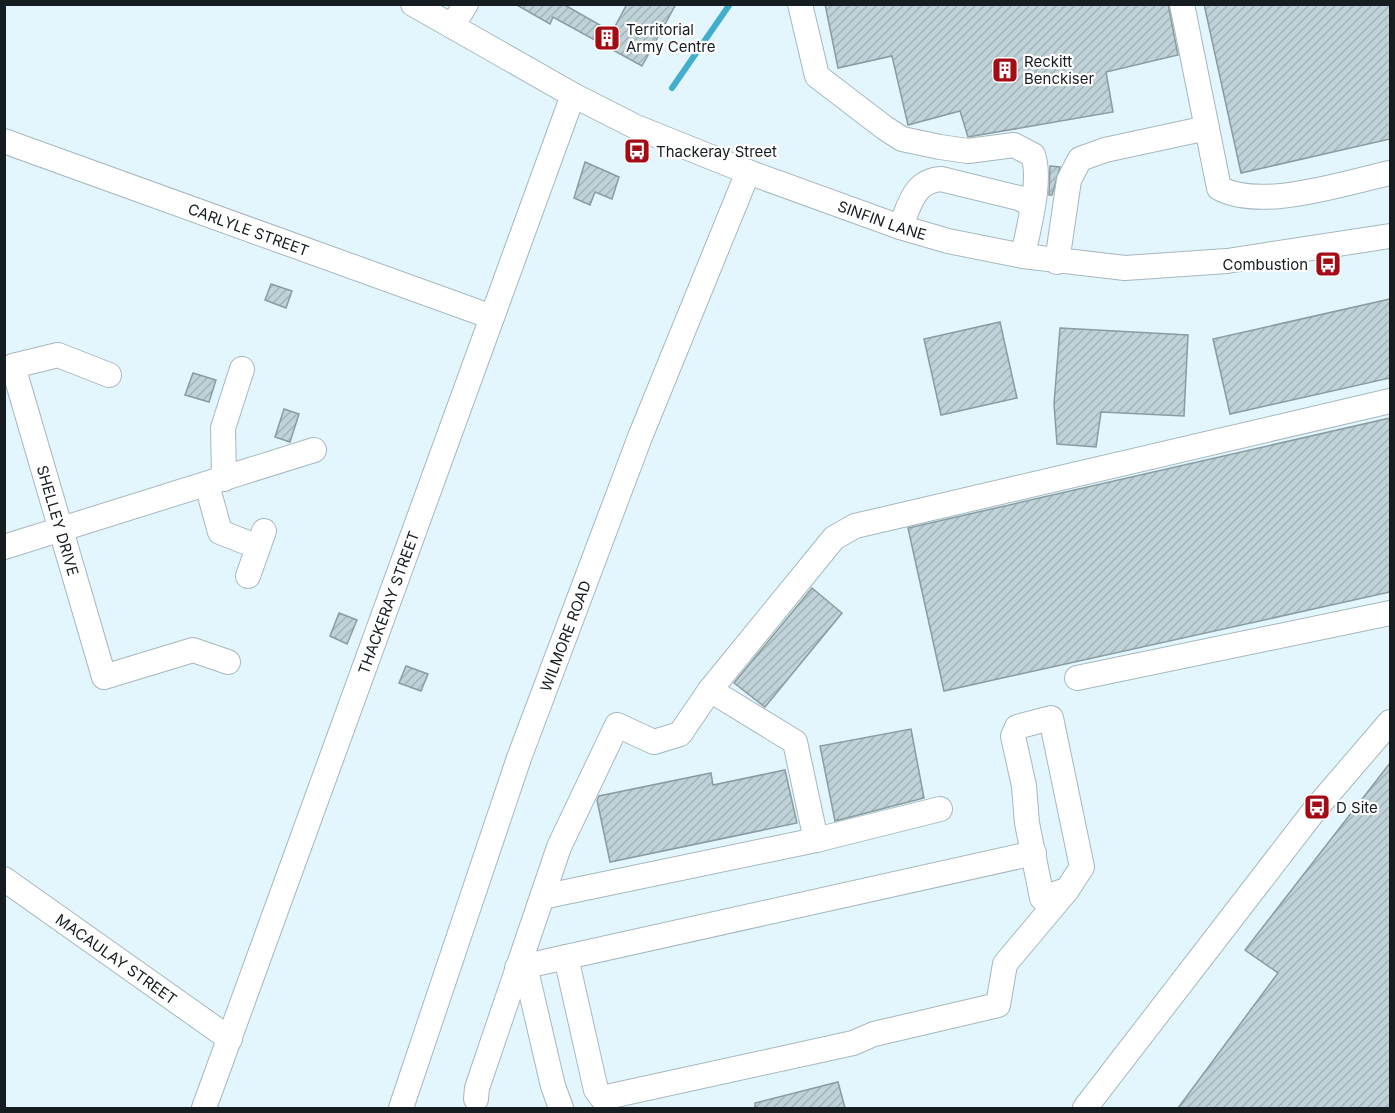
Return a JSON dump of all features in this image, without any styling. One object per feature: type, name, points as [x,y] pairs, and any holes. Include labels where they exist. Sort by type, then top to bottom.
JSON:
[{"type":"street","name":"SINFIN LANE","points":[[413,4],[573,95],[636,127],[748,172],[900,227],[948,241],[1057,262],[1137,267],[1227,261],[1390,236]]},
{"type":"street","points":[[452,26],[466,4]]},
{"type":"street","points":[[800,4],[817,76],[902,138],[968,151],[1014,145],[1025,148],[1033,155],[1036,164],[1032,205],[1023,256]]},
{"type":"street","points":[[1182,4],[1219,188],[1245,197],[1300,193],[1390,173]]},
{"type":"street","name":"THACKERAY STREET","points":[[204,1108],[573,95]]},
{"type":"street","points":[[1057,262],[1069,180],[1080,159],[1105,150],[1207,128]]},
{"type":"street","name":"CARLYLE STREET","points":[[4,141],[492,317]]},
{"type":"street","name":"WILMORE ROAD","points":[[402,1108],[519,758],[640,437],[748,172]]},
{"type":"street","points":[[900,227],[913,196],[921,184],[930,180],[940,179],[1019,198],[1032,205]]},
{"type":"street","name":"SHELLEY DRIVE","points":[[109,375],[58,355],[13,366],[104,677],[193,650],[228,662]]},
{"type":"street","points":[[242,369],[223,428],[215,482],[220,531],[261,539],[248,576]]},
{"type":"street","points":[[476,1099],[477,1088],[521,967],[559,847],[617,725],[654,742],[680,734],[710,690],[834,538],[855,526],[1390,400]]},
{"type":"street","points":[[4,547],[314,450]]},
{"type":"street","points":[[1077,678],[1390,613]]},
{"type":"street","points":[[710,690],[795,742],[816,840]]},
{"type":"street","points":[[566,957],[596,1090],[602,1098],[831,1048],[874,1034],[998,1005],[1005,964],[1067,890],[1082,867],[1051,718],[1017,727],[1013,736],[1024,786],[1026,823],[1042,898],[1067,890]]},
{"type":"street","points":[[1085,1108],[1317,807],[1390,722]]},
{"type":"street","points":[[542,897],[816,840],[940,808]]},
{"type":"street","points":[[521,967],[1034,853]]},
{"type":"street","name":"MACAULAY STREET","points":[[4,879],[230,1039]]},
{"type":"street","points":[[521,967],[561,1108]]},
{"type":"building","points":[[515,4],[563,4],[612,32],[627,4],[676,4],[642,66],[553,17],[550,24]]},
{"type":"building","name":"Reckitt Benckiser","points":[[825,4],[1168,4],[1178,55],[1106,72],[1113,112],[968,137],[960,111],[908,125],[892,56],[838,68]]},
{"type":"building","points":[[1204,4],[1390,4],[1390,139],[1241,173]]},
{"type":"building","points":[[585,162],[619,177],[612,199],[595,192],[590,205],[574,198]]},
{"type":"building","points":[[1050,166],[1060,167],[1052,195],[1049,195]]},
{"type":"building","points":[[271,284],[292,291],[286,308],[265,300]]},
{"type":"building","points":[[1390,299],[1390,378],[1230,414],[1213,339]]},
{"type":"building","points":[[1000,322],[1017,398],[941,415],[924,339]]},
{"type":"building","points":[[1060,328],[1188,335],[1184,416],[1101,412],[1096,447],[1057,444],[1054,404]]},
{"type":"building","points":[[193,373],[216,380],[209,402],[185,395]]},
{"type":"building","points":[[284,409],[299,414],[290,442],[275,437]]},
{"type":"building","points":[[1390,418],[1390,592],[944,691],[908,528]]},
{"type":"building","points":[[812,588],[842,613],[765,707],[734,683]]},
{"type":"building","points":[[339,613],[357,620],[347,644],[330,636]]},
{"type":"building","points":[[406,666],[428,674],[421,691],[399,683]]},
{"type":"building","points":[[911,729],[924,798],[835,821],[820,746]]},
{"type":"building","points":[[1390,763],[1390,1108],[1178,1108],[1278,973],[1245,950]]},
{"type":"building","points":[[785,770],[797,823],[610,862],[597,800],[599,796],[711,773],[713,785]]},
{"type":"building","points":[[838,1082],[845,1108],[755,1108],[755,1103]]},
{"type":"waterway","points":[[672,88],[730,4]]},
{"type":"place","name":"Territorial Army Centre","points":[[607,38]]},
{"type":"place","name":"Reckitt Benckiser","points":[[1005,70]]},
{"type":"place","name":"Thackeray Street","points":[[637,151]]},
{"type":"place","name":"Combustion","points":[[1328,264]]},
{"type":"place","name":"D Site","points":[[1317,807]]}]
